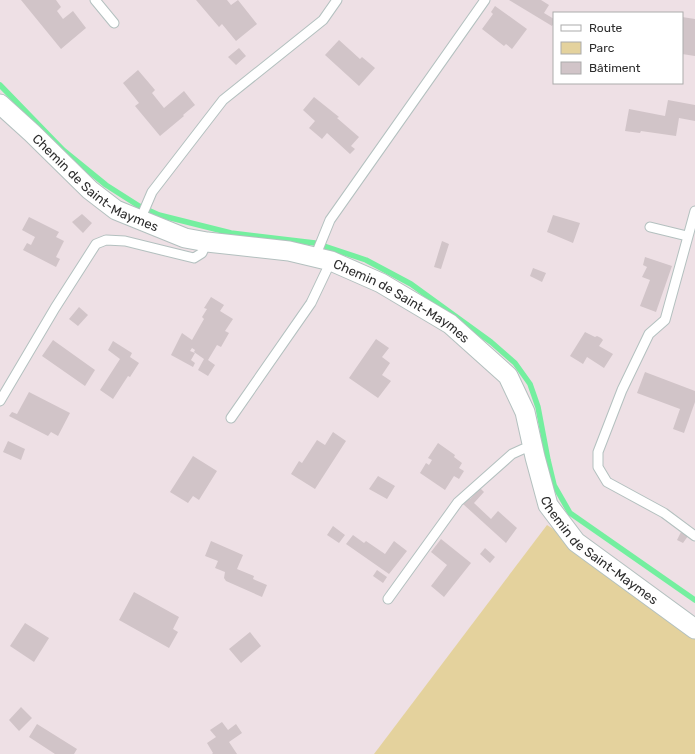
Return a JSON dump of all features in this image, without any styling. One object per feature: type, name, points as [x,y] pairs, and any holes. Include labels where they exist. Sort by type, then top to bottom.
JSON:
[{"type":"street","name":"Chemin de Saint-Maymes","points":[[0,104],[32,132],[90,190],[116,210],[185,238],[206,242],[289,251],[323,259],[381,283],[450,324],[508,376],[525,412],[548,505],[576,542],[695,629]]},
{"type":"lane","points":[[95,0],[114,23]]},
{"type":"lane","points":[[140,220],[152,192],[223,100],[323,20],[338,0]]},
{"type":"lane","points":[[231,418],[311,303],[323,259],[330,220],[485,0]]},
{"type":"lane","points":[[695,211],[665,320],[649,334],[622,390],[598,452],[598,467],[607,482],[664,513],[695,536]]},
{"type":"lane","points":[[650,227],[687,236]]},
{"type":"lane","points":[[0,400],[55,308],[96,244],[106,240],[125,241],[194,258],[202,253],[206,242]]},
{"type":"lane","points":[[388,599],[458,502],[512,454],[523,449],[533,448]]},
{"type":"green space","points":[[547,525],[695,619],[695,754],[374,754]]},
{"type":"building","points":[[21,0],[56,0],[61,7],[57,11],[63,19],[73,11],[86,28],[61,49]]},
{"type":"building","points":[[196,0],[227,0],[231,5],[238,0],[257,24],[236,41],[222,24],[219,27]]},
{"type":"building","points":[[509,0],[541,0],[549,5],[544,13],[553,18],[552,26]]},
{"type":"building","points":[[495,6],[527,29],[512,49],[506,44],[504,46],[482,29],[493,14],[491,12]]},
{"type":"building","points":[[683,17],[695,19],[695,56],[683,54]]},
{"type":"building","points":[[339,40],[360,59],[362,57],[375,68],[359,86],[325,55]]},
{"type":"building","points":[[239,48],[246,56],[236,65],[228,57]]},
{"type":"building","points":[[138,70],[155,90],[152,93],[164,108],[184,91],[195,105],[160,136],[135,106],[139,103],[123,83]]},
{"type":"building","points":[[314,97],[339,117],[337,118],[359,137],[351,146],[355,149],[350,154],[327,133],[322,139],[309,128],[315,121],[303,110]]},
{"type":"building","points":[[668,100],[695,105],[695,121],[679,118],[676,136],[641,131],[640,133],[625,131],[629,109],[665,116]]},
{"type":"building","points":[[82,214],[92,223],[83,233],[72,222]]},
{"type":"building","points":[[553,215],[580,223],[573,243],[547,232]]},
{"type":"building","points":[[29,217],[59,232],[56,237],[64,241],[56,257],[60,259],[56,267],[23,250],[27,243],[31,245],[35,237],[22,230]]},
{"type":"building","points":[[442,241],[449,244],[441,269],[434,267]]},
{"type":"building","points":[[645,257],[672,266],[656,312],[640,306],[650,280],[642,277],[647,267],[643,265]]},
{"type":"building","points":[[533,268],[546,273],[542,282],[530,276]]},
{"type":"building","points":[[211,297],[224,305],[220,311],[233,319],[225,331],[229,333],[221,347],[217,345],[208,360],[215,365],[208,376],[198,370],[204,359],[194,352],[195,350],[192,348],[190,351],[195,353],[191,360],[195,363],[193,367],[171,355],[182,333],[192,340],[204,319],[202,317],[207,309],[204,308]]},
{"type":"building","points":[[79,307],[88,315],[78,326],[69,319]]},
{"type":"building","points":[[585,332],[601,338],[603,340],[599,346],[613,354],[604,368],[587,357],[583,364],[570,356]]},
{"type":"building","points":[[376,339],[389,348],[382,357],[390,363],[382,375],[391,381],[378,398],[349,378]]},
{"type":"building","points":[[53,340],[95,370],[85,386],[42,356]]},
{"type":"building","points":[[113,341],[132,353],[130,357],[139,363],[130,377],[128,376],[113,399],[100,390],[120,359],[108,350]]},
{"type":"building","points":[[645,372],[695,391],[695,402],[684,433],[673,429],[680,409],[637,393]]},
{"type":"building","points":[[29,392],[70,413],[58,436],[51,432],[48,436],[9,416],[12,412],[17,414]]},
{"type":"building","points":[[333,432],[346,441],[315,489],[291,474],[299,461],[302,463],[317,440],[325,445]]},
{"type":"building","points":[[8,441],[25,449],[21,460],[3,452]]},
{"type":"building","points":[[438,443],[455,455],[454,457],[462,463],[459,468],[464,471],[459,479],[454,476],[445,490],[420,473],[426,463],[429,465],[432,460],[428,458]]},
{"type":"building","points":[[193,456],[217,471],[199,500],[193,496],[188,503],[170,492]]},
{"type":"building","points":[[378,476],[395,486],[387,499],[369,489]]},
{"type":"building","points":[[480,488],[484,492],[474,503],[491,519],[498,511],[517,528],[506,543],[463,504],[468,497],[470,499]]},
{"type":"building","points":[[333,526],[345,535],[339,543],[327,535]]},
{"type":"building","points":[[681,532],[688,536],[683,543],[677,540]]},
{"type":"building","points":[[353,535],[364,543],[366,541],[385,554],[394,541],[407,551],[389,574],[346,544]]},
{"type":"building","points":[[441,539],[471,563],[444,597],[431,586],[447,565],[431,552]]},
{"type":"building","points":[[211,541],[243,555],[237,569],[254,576],[253,579],[267,585],[262,597],[226,581],[224,578],[225,572],[215,568],[218,561],[205,556]]},
{"type":"building","points":[[485,548],[495,557],[490,563],[480,554]]},
{"type":"building","points":[[377,570],[387,577],[383,583],[373,576]]},
{"type":"building","points":[[134,592],[179,617],[173,629],[178,632],[169,648],[119,620]]},
{"type":"building","points":[[25,623],[49,638],[34,662],[10,646]]},
{"type":"building","points":[[250,632],[261,646],[241,663],[229,649]]},
{"type":"building","points":[[21,707],[32,718],[19,731],[9,720]]},
{"type":"building","points":[[222,722],[228,730],[236,724],[242,733],[229,742],[237,754],[212,754],[213,753],[207,743],[216,737],[210,730]]},
{"type":"building","points":[[37,724],[77,749],[74,754],[55,754],[29,737]]},
{"type":"waterway","points":[[0,85],[63,150],[106,185],[139,206],[159,215],[231,233],[315,243],[366,260],[411,284],[491,342],[515,363],[530,384],[538,407],[554,485],[570,513],[695,600]]}]
